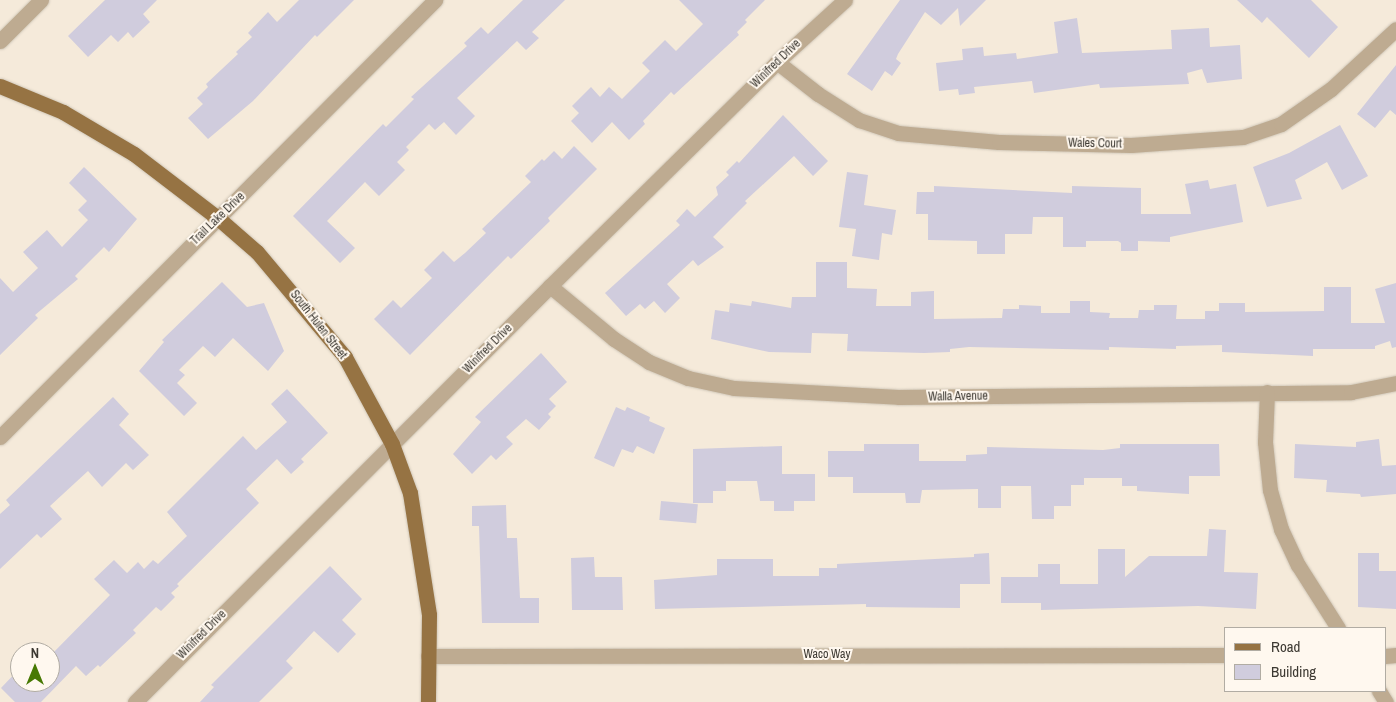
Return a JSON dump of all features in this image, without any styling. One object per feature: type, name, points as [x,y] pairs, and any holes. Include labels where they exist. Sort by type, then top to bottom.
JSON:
[{"type":"main road","name":"South Hulen Street","points":[[0,86],[63,112],[134,154],[219,219],[257,252],[326,330],[375,408],[392,444],[412,502],[428,606],[428,702]]},
{"type":"street","points":[[0,41],[41,0]]},
{"type":"street","name":"Trail Lake Drive","points":[[0,437],[435,0]]},
{"type":"street","name":"Winifred Drive","points":[[135,702],[550,286],[778,62],[845,0]]},
{"type":"street","name":"Wales Court","points":[[778,62],[818,94],[859,120],[898,133],[999,142],[1130,145],[1243,137],[1282,124],[1331,89],[1396,29]]},
{"type":"street","name":"Walla Avenue","points":[[550,286],[614,339],[649,362],[688,378],[734,388],[898,397],[1351,392],[1396,383]]},
{"type":"street","points":[[1267,392],[1265,442],[1270,490],[1281,529],[1298,565],[1337,627]]},
{"type":"street","name":"Waco Way","points":[[428,656],[1224,655]]},
{"type":"building","points":[[105,0],[157,0],[143,14],[150,22],[133,38],[128,32],[118,42],[111,35],[88,57],[68,36]]},
{"type":"building","points":[[299,0],[354,0],[317,37],[315,35],[253,101],[208,139],[188,118],[203,104],[197,98],[208,87],[206,84],[238,54],[236,52],[252,37],[248,33],[268,12],[277,22]]},
{"type":"building","points":[[523,0],[565,0],[532,32],[539,38],[526,50],[517,41],[457,98],[475,116],[456,135],[444,122],[435,130],[429,124],[406,147],[409,150],[397,162],[405,170],[379,196],[365,182],[327,221],[355,248],[340,263],[293,216],[383,124],[386,127],[414,99],[411,97],[467,46],[464,43],[481,27],[488,34]]},
{"type":"building","points":[[679,0],[765,0],[745,20],[747,22],[737,32],[739,35],[674,95],[671,92],[643,121],[645,124],[629,140],[612,122],[592,143],[571,121],[579,113],[572,106],[591,87],[600,97],[609,87],[622,99],[650,71],[642,63],[665,40],[676,51],[703,24]]},
{"type":"building","points":[[900,0],[986,0],[960,26],[958,8],[941,25],[925,12],[898,54],[896,59],[901,63],[892,76],[885,71],[872,91],[847,74]]},
{"type":"building","points":[[1237,0],[1311,0],[1338,27],[1309,58],[1267,17],[1262,23]]},
{"type":"building","points":[[1077,18],[1082,53],[1172,49],[1171,30],[1209,28],[1210,47],[1240,45],[1242,79],[1207,83],[1202,69],[1187,73],[1189,84],[1100,88],[1099,84],[1034,93],[1032,81],[974,87],[975,93],[959,95],[958,89],[939,91],[936,63],[963,60],[962,49],[983,47],[984,56],[1016,53],[1017,59],[1058,53],[1054,22]]},
{"type":"building","points":[[1396,65],[1396,115],[1390,110],[1375,128],[1357,114]]},
{"type":"building","points":[[783,115],[828,161],[813,176],[794,156],[745,201],[747,203],[713,237],[724,247],[698,266],[693,260],[667,284],[680,298],[665,313],[654,301],[645,309],[640,304],[626,316],[605,293],[680,225],[676,221],[687,209],[695,217],[718,195],[716,187],[729,175],[726,172],[737,161],[739,163]]},
{"type":"building","points":[[1340,125],[1368,176],[1342,190],[1327,162],[1295,180],[1302,199],[1267,207],[1253,167],[1289,153]]},
{"type":"building","points":[[574,146],[597,169],[548,218],[550,221],[511,259],[508,256],[410,355],[374,319],[393,300],[401,308],[432,278],[424,270],[443,251],[454,262],[486,233],[482,229],[531,182],[525,176],[542,159],[544,161],[554,151],[562,159]]},
{"type":"building","points":[[84,167],[137,219],[109,252],[104,247],[75,276],[78,279],[35,315],[38,318],[0,355],[0,278],[13,292],[38,268],[23,252],[47,230],[62,247],[88,220],[78,210],[87,201],[69,183]]},
{"type":"building","points":[[847,172],[868,175],[864,205],[896,210],[892,235],[882,233],[879,260],[852,256],[856,229],[839,227]]},
{"type":"building","points":[[1208,180],[1210,189],[1236,184],[1243,222],[1170,237],[1170,242],[1138,241],[1138,251],[1121,251],[1121,243],[1118,241],[1086,241],[1086,247],[1063,247],[1063,217],[1033,217],[1032,234],[1005,234],[1005,254],[977,254],[977,241],[928,240],[928,214],[916,214],[917,192],[934,192],[934,186],[1072,193],[1072,186],[1141,188],[1141,214],[1191,214],[1185,184]]},
{"type":"building","points":[[816,262],[847,262],[847,288],[877,289],[876,306],[911,306],[911,292],[934,291],[934,319],[1002,318],[1003,309],[1019,309],[1019,305],[1041,306],[1041,313],[1070,313],[1070,301],[1090,301],[1090,312],[1110,313],[1109,318],[1138,318],[1139,310],[1154,310],[1154,305],[1177,305],[1176,319],[1205,319],[1205,311],[1219,311],[1219,303],[1245,303],[1245,312],[1324,311],[1324,287],[1351,287],[1351,323],[1385,323],[1375,289],[1396,283],[1396,347],[1392,348],[1390,341],[1375,346],[1375,349],[1313,349],[1313,356],[1222,352],[1222,345],[1176,346],[1176,349],[1109,347],[1109,350],[969,347],[950,349],[950,352],[924,353],[847,351],[848,334],[812,333],[811,353],[769,352],[711,339],[715,310],[729,312],[730,303],[751,306],[752,301],[791,308],[792,297],[816,297]]},
{"type":"building","points":[[222,282],[247,307],[264,303],[284,351],[268,371],[233,338],[215,357],[203,346],[179,370],[185,375],[177,383],[197,403],[184,416],[139,371],[164,342],[162,340]]},
{"type":"building","points":[[541,353],[567,382],[549,399],[556,406],[548,414],[551,417],[539,430],[526,419],[506,437],[513,444],[496,460],[491,455],[472,474],[453,454],[481,422],[475,417]]},
{"type":"building","points":[[287,389],[328,433],[301,459],[304,462],[291,474],[277,459],[246,489],[259,503],[177,584],[179,586],[171,593],[175,597],[161,611],[156,607],[133,630],[136,633],[100,667],[98,665],[86,676],[76,666],[60,682],[60,646],[110,595],[94,579],[114,560],[127,573],[138,562],[144,569],[153,560],[158,564],[187,536],[167,512],[243,436],[256,450],[287,422],[271,404]]},
{"type":"building","points":[[113,397],[129,414],[119,425],[149,455],[133,470],[126,463],[102,487],[88,471],[50,506],[62,519],[41,538],[37,534],[0,569],[0,514],[10,505],[6,500]]},
{"type":"building","points":[[616,407],[625,411],[627,407],[650,417],[649,421],[665,428],[654,454],[637,446],[633,453],[622,449],[614,467],[594,458]]},
{"type":"building","points":[[1379,439],[1382,466],[1396,465],[1396,494],[1361,497],[1360,494],[1326,492],[1327,480],[1294,478],[1295,444],[1356,447],[1356,442]]},
{"type":"building","points":[[864,444],[919,444],[919,461],[966,461],[966,455],[987,454],[987,447],[1103,450],[1120,448],[1120,444],[1219,444],[1220,476],[1189,476],[1189,494],[1137,491],[1137,486],[1122,486],[1122,478],[1084,478],[1084,485],[1071,485],[1071,506],[1054,506],[1054,519],[1032,519],[1031,486],[1001,486],[1001,508],[978,508],[978,489],[922,490],[920,503],[906,503],[905,493],[853,493],[853,477],[828,477],[828,451],[864,451]]},
{"type":"building","points":[[782,446],[782,474],[815,474],[815,501],[794,501],[794,511],[774,511],[774,501],[760,501],[757,481],[726,481],[726,491],[713,491],[713,503],[693,503],[693,449]]},
{"type":"building","points":[[661,501],[698,504],[696,523],[659,520]]},
{"type":"building","points":[[506,505],[507,538],[517,538],[520,598],[539,598],[539,623],[482,623],[479,526],[472,526],[472,506]]},
{"type":"building","points":[[1209,529],[1226,530],[1224,572],[1258,573],[1256,609],[1198,606],[1041,610],[1041,603],[1001,603],[1001,577],[1038,577],[1038,564],[1060,564],[1060,584],[1098,584],[1098,549],[1125,549],[1125,577],[1149,556],[1207,556]]},
{"type":"building","points":[[989,553],[990,584],[960,584],[960,608],[866,607],[866,604],[655,609],[654,580],[717,575],[717,559],[773,559],[773,576],[819,576],[819,568],[837,568],[837,564],[974,557],[974,554]]},
{"type":"building","points":[[1358,553],[1379,553],[1379,571],[1396,571],[1396,609],[1358,607]]},
{"type":"building","points":[[594,557],[595,577],[622,577],[623,610],[572,610],[571,558]]},
{"type":"building","points":[[330,566],[362,599],[342,620],[356,634],[338,653],[314,631],[286,661],[293,668],[259,702],[200,702],[214,687],[211,685]]},
{"type":"building","points":[[10,679],[10,692],[51,692],[41,702],[15,702],[1,688]]}]
